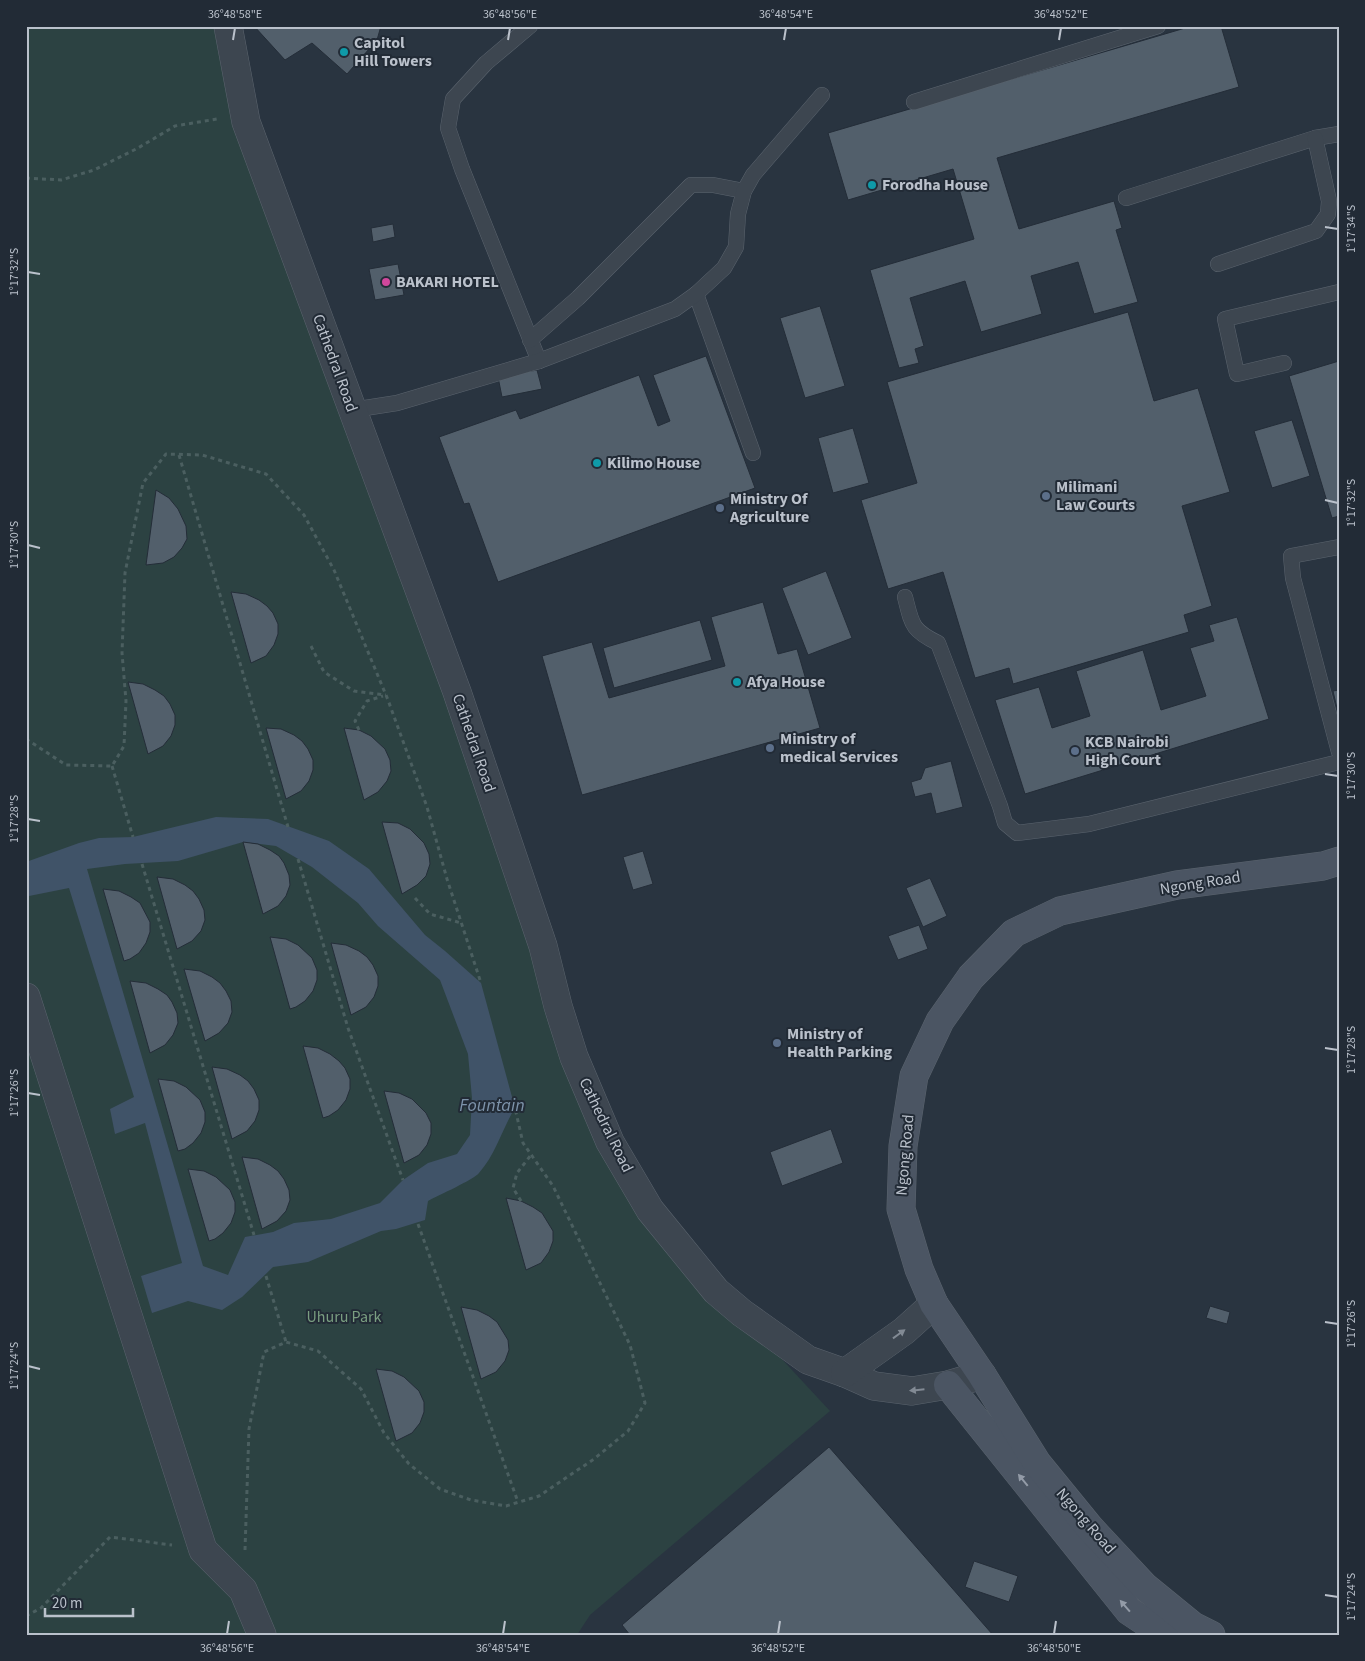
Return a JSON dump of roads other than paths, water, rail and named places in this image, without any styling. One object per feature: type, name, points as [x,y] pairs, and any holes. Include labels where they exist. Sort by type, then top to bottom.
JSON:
[{"type":"main road","name":"Ngong Road","points":[[1211,1635],[1193,1626],[1144,1586],[1090,1528],[1037,1463],[982,1375],[934,1304],[919,1269],[901,1209],[902,1146],[914,1076],[940,1021],[971,976],[1014,933],[1060,912],[1177,885],[1323,866],[1339,861]]},
{"type":"main road","points":[[948,1385],[1129,1611],[1164,1635]]},
{"type":"street","name":"Cathedral Road","points":[[228,26],[246,122],[457,692],[543,946],[558,1006],[574,1057],[610,1142],[650,1210],[716,1291],[742,1313],[808,1360],[874,1386],[912,1391],[948,1385],[982,1375]]},
{"type":"street","points":[[26,997],[203,1550],[243,1590],[262,1635]]},
{"type":"street","points":[[845,1373],[904,1331],[934,1304]]},
{"type":"lane","points":[[530,26],[486,63],[453,100],[448,128],[462,169],[539,361]]},
{"type":"lane","points":[[914,102],[1158,26]]},
{"type":"lane","points":[[352,410],[398,402],[539,361],[675,309],[696,294],[724,268],[736,246],[738,214],[744,191],[753,175],[822,95]]},
{"type":"lane","points":[[1126,198],[1315,138],[1339,134]]},
{"type":"lane","points":[[1218,264],[1316,230],[1328,214],[1330,201],[1315,138]]},
{"type":"lane","points":[[530,340],[578,298],[691,185],[712,185],[744,191]]},
{"type":"lane","points":[[1284,363],[1237,374],[1225,319],[1339,292]]},
{"type":"lane","points":[[696,294],[752,453]]},
{"type":"lane","points":[[1339,547],[1291,556],[1293,578],[1339,752]]},
{"type":"lane","points":[[905,597],[911,623],[922,635],[938,643],[997,797],[1005,824],[1017,833],[1089,824],[1339,762]]},
{"type":"water","name":"Fountain","points":[[216,817],[268,819],[329,841],[369,869],[425,935],[481,983],[515,1108],[490,1158],[479,1173],[428,1201],[425,1220],[396,1229],[381,1231],[308,1262],[273,1267],[242,1297],[222,1310],[188,1301],[152,1313],[141,1276],[182,1263],[145,1123],[115,1134],[110,1109],[134,1097],[69,888],[29,896],[26,883],[26,862],[99,838],[133,837]],"holes":[[[243,842],[276,846],[312,867],[358,903],[378,926],[440,980],[468,1054],[472,1098],[470,1135],[457,1154],[428,1163],[403,1180],[380,1203],[331,1219],[294,1223],[273,1232],[245,1237],[228,1275],[203,1266],[87,869],[125,864],[178,861]]]},
{"type":"place","name":"Capitol Hill Towers","points":[[344,52]]},
{"type":"place","name":"Forodha House","points":[[872,185]]},
{"type":"place","name":"BAKARI HOTEL","points":[[386,282]]},
{"type":"place","name":"Kilimo House","points":[[597,463]]},
{"type":"place","name":"Milimani Law Courts","points":[[1046,496]]},
{"type":"place","name":"Ministry Of Agriculture","points":[[720,508]]},
{"type":"place","name":"Afya House","points":[[737,682]]},
{"type":"place","name":"Ministry of medical Services","points":[[770,748]]},
{"type":"place","name":"KCB Nairobi High Court","points":[[1075,751]]},
{"type":"place","name":"Ministry of Health Parking","points":[[777,1043]]},
{"type":"park label","name":"Uhuru Park","points":[[344,1317]]}]
